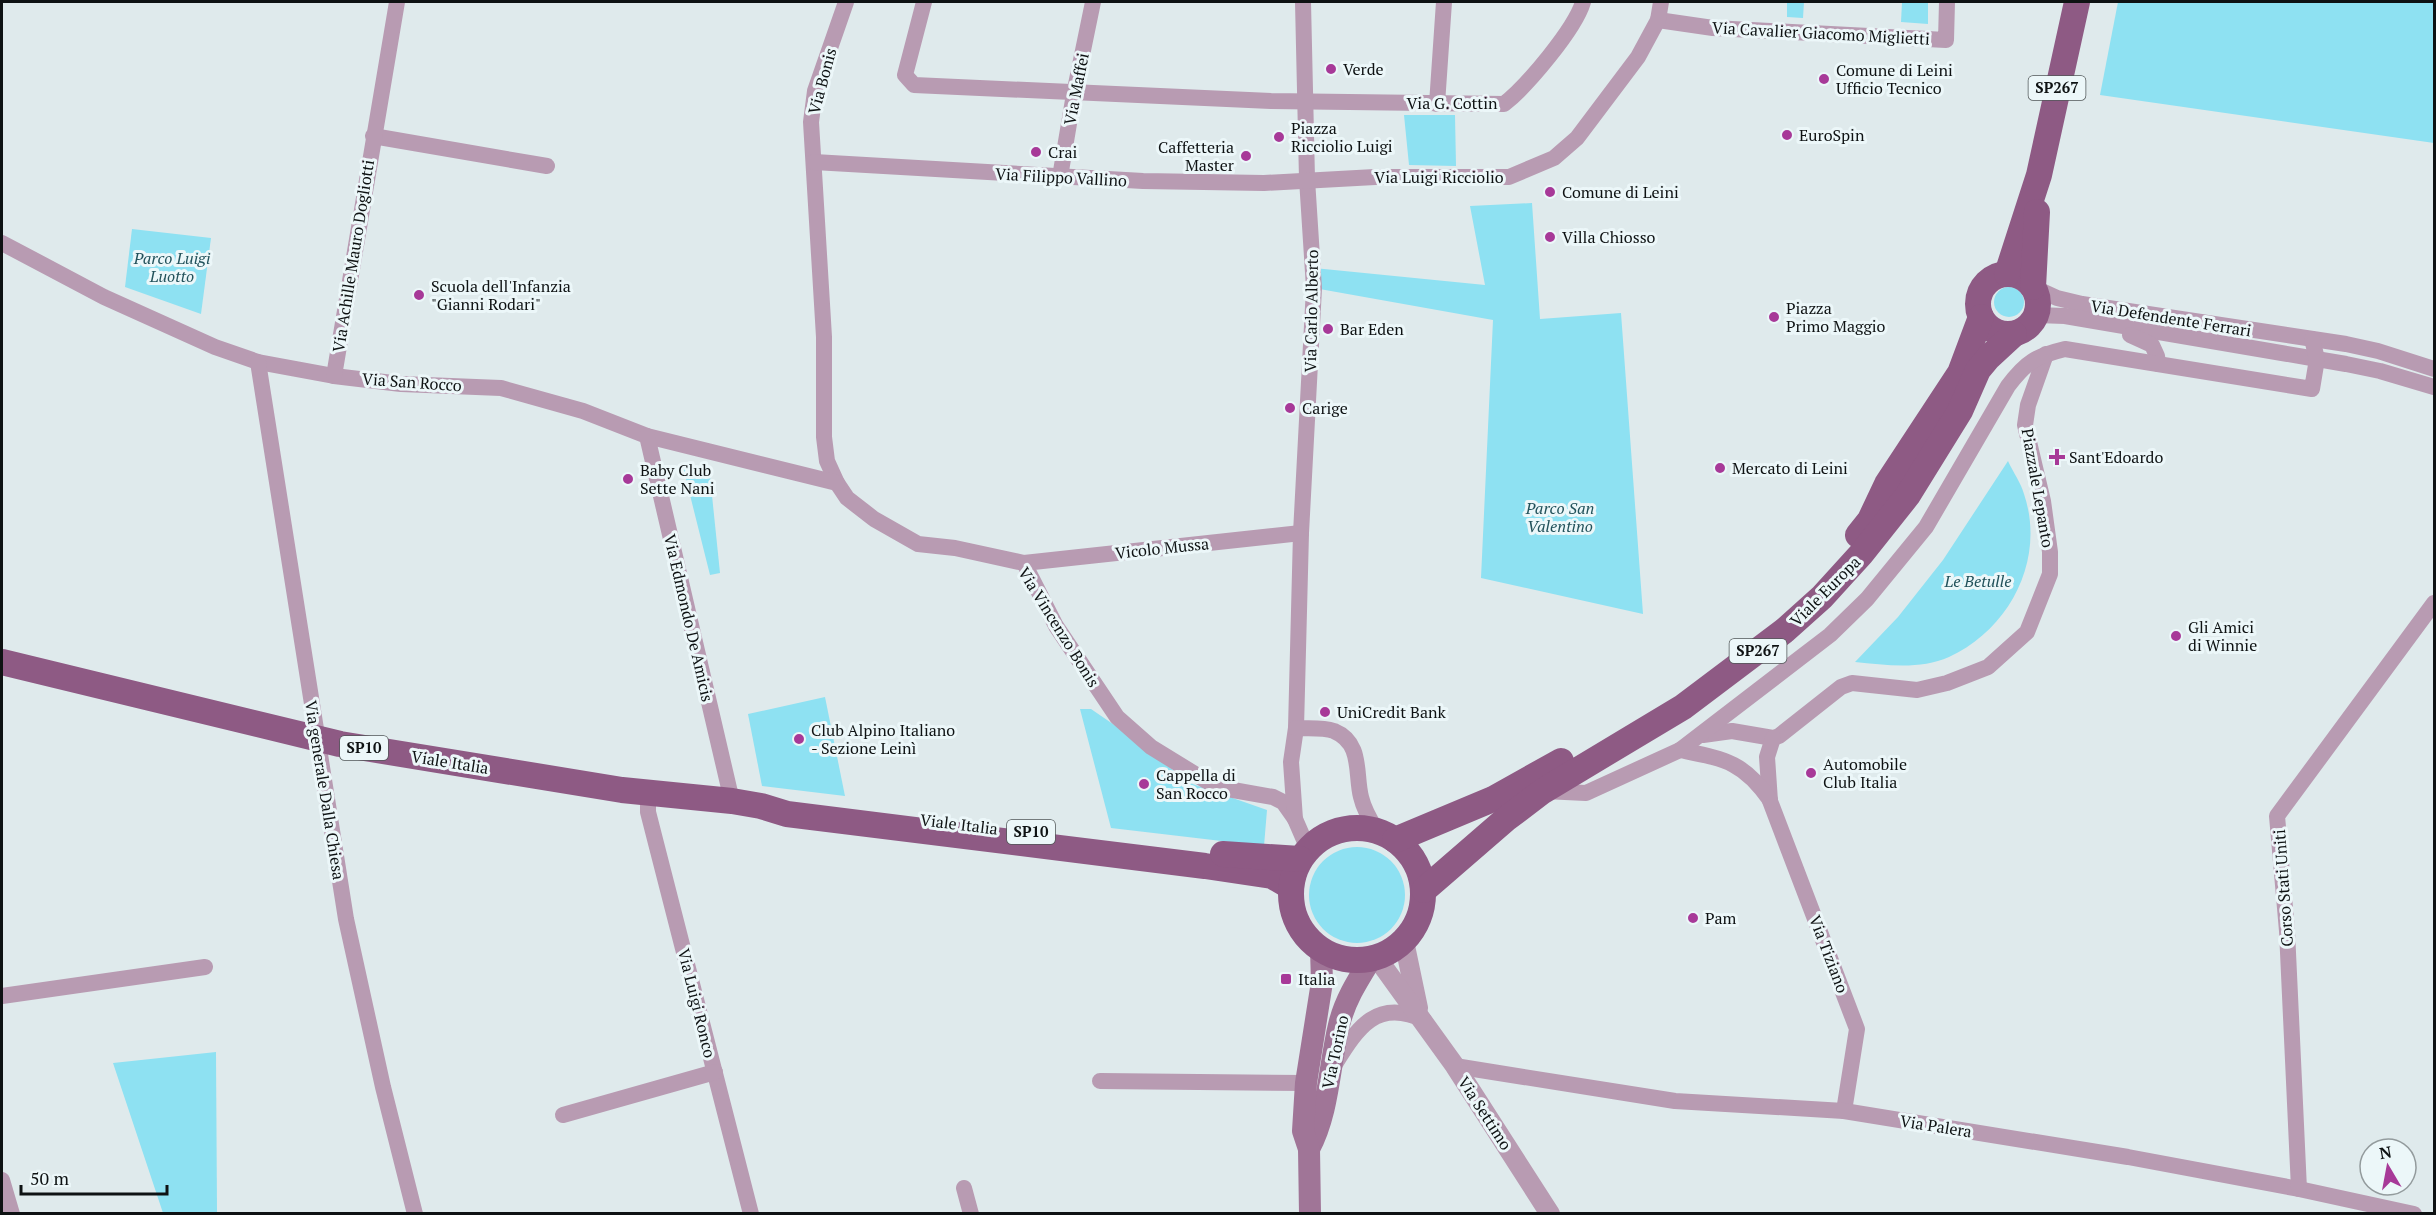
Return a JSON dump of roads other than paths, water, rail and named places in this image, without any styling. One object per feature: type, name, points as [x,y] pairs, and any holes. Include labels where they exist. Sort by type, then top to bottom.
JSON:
[{"type":"main road","name":"SP267","points":[[2007,274],[2038,176],[2077,2]]},
{"type":"main road","name":"SP267","points":[[2033,287],[2038,176]]},
{"type":"main road","points":[[2007,274],[2026,280],[2033,287],[2039,307],[2036,315],[2024,330],[2014,334],[1994,331],[1981,317],[1978,298],[1989,281],[2007,274]]},
{"type":"main road","name":"Viale Europa","points":[[1386,835],[1492,799],[1643,715],[1679,693],[1751,638],[1813,586],[1870,520],[1887,484],[1960,373],[1981,317]]},
{"type":"main road","name":"Viale Europa","points":[[1424,890],[1506,819],[1543,791],[1683,707],[1784,631],[1822,597],[1908,495],[1960,411],[1978,370],[2014,334]]},
{"type":"main road","name":"Viale Italia","points":[[2,662],[316,738],[387,752],[648,793],[732,801],[761,806],[787,814],[1272,876],[1291,887]]},
{"type":"main road","name":"Viale Italia","points":[[761,806],[787,804],[1206,853],[1304,854]]},
{"type":"main road","points":[[1365,828],[1386,835],[1410,854],[1419,871],[1424,890],[1422,909],[1416,926],[1404,941],[1374,958],[1341,959],[1320,950],[1308,940],[1298,926],[1291,907],[1294,873],[1304,854],[1317,841],[1340,830],[1365,828]]},
{"type":"main road","name":"Via Torino","points":[[1310,1214],[1309,1149],[1303,1131],[1306,1083],[1322,982],[1320,950]]},
{"type":"main road","name":"Via Torino","points":[[1309,1149],[1319,1130],[1340,1023],[1350,994],[1374,958]]},
{"type":"street","name":"Via Achille Mauro Dogliotti","points":[[334,376],[397,2]]},
{"type":"street","name":"Via Bonis","points":[[814,162],[812,106],[846,2]]},
{"type":"street","name":"Via G. Cottin","points":[[924,2],[905,75],[914,85],[1074,94],[1437,104],[1504,104],[1516,94],[1549,55],[1580,12],[1583,2]]},
{"type":"street","name":"Via Maffei","points":[[1060,177],[1093,2]]},
{"type":"street","name":"Via Carlo Alberto","points":[[1303,2],[1307,179],[1314,288],[1301,534],[1296,728],[1292,762],[1294,819],[1304,854]]},
{"type":"street","points":[[1437,104],[1444,2]]},
{"type":"street","name":"Via Luigi Ricciolio","points":[[1307,179],[1509,177],[1554,158],[1577,138],[1638,57],[1658,20],[1661,2]]},
{"type":"street","name":"Via Cavalier Giacomo Miglietti","points":[[1658,20],[1713,28],[1946,40],[1947,2]]},
{"type":"street","name":"Via Achille Mauro Dogliotti","points":[[373,136],[547,166]]},
{"type":"street","name":"Via Filippo Vallino","points":[[814,162],[1143,182],[1264,183],[1307,179]]},
{"type":"street","name":"Via Vincenzo Bonis","points":[[814,162],[824,337],[824,437],[827,460],[837,483],[847,498],[873,519],[918,544],[955,548],[1024,563],[1056,626],[1117,717],[1151,747],[1216,787],[1273,797],[1283,802],[1294,819]]},
{"type":"street","name":"Via San Rocco","points":[[2,243],[104,297],[215,347],[258,362],[334,376],[401,384],[501,388],[583,411],[647,436],[837,483]]},
{"type":"street","name":"Via Defendente Ferrari","points":[[2033,287],[2057,298],[2082,304],[2312,339],[2378,351],[2434,365]]},
{"type":"street","name":"Via Defendente Ferrari","points":[[2036,315],[2065,316],[2317,359],[2380,371],[2432,386]]},
{"type":"street","name":"Via Defendente Ferrari","points":[[2120,326],[2132,337],[2152,345],[2158,364]]},
{"type":"street","points":[[1543,791],[1586,793],[1680,750],[1830,635],[1866,599],[1926,526],[2014,378],[2033,359],[2066,349],[2312,389],[2317,359],[2312,339]]},
{"type":"street","name":"Piazzale Lepanto","points":[[1773,738],[1785,733],[1842,687],[1852,683],[1917,690],[1947,683],[1988,667],[2027,632],[2049,574],[2050,552],[2043,501],[2025,425],[2028,405],[2046,354]]},
{"type":"street","name":"Via generale Dalla Chiesa","points":[[258,362],[346,919],[382,1087],[415,1214]]},
{"type":"street","points":[[2432,386],[2434,365]]},
{"type":"street","name":"Via Edmondo De Amicis","points":[[647,436],[732,801]]},
{"type":"street","name":"Vicolo Mussa","points":[[1024,563],[1301,534]]},
{"type":"street","name":"Corso Stati Uniti","points":[[2299,1189],[2287,931],[2277,816],[2434,603]]},
{"type":"street","points":[[1296,728],[1326,729],[1336,732],[1348,742],[1359,765],[1358,783],[1368,817],[1386,835]]},
{"type":"street","points":[[1702,735],[1732,731],[1773,738]]},
{"type":"street","name":"Via Tiziano","points":[[1770,801],[1767,757],[1773,738]]},
{"type":"street","name":"Via Tiziano","points":[[1680,750],[1716,758],[1744,770],[1758,783],[1770,801],[1857,1029],[1844,1111]]},
{"type":"street","name":"Via Luigi Ronco","points":[[648,793],[648,812],[751,1214]]},
{"type":"street","name":"Via Settimo","points":[[1404,941],[1421,1017]]},
{"type":"street","name":"Via Settimo","points":[[1374,958],[1421,1017],[1455,1066],[1550,1214]]},
{"type":"street","points":[[2,996],[205,967]]},
{"type":"street","points":[[1329,1072],[1358,1029],[1370,1020],[1384,1013],[1395,1012],[1407,1012],[1421,1017]]},
{"type":"street","name":"Via Palera","points":[[1455,1066],[1675,1101],[1844,1111],[2128,1157],[2299,1189],[2414,1214]]},
{"type":"street","points":[[563,1115],[715,1072]]},
{"type":"street","points":[[1100,1081],[1306,1083]]},
{"type":"street","points":[[2,1180],[12,1214]]},
{"type":"street","points":[[964,1188],[971,1214]]},
{"type":"place","name":"Verde","points":[[1331,69]]},
{"type":"place","name":"Comune di Leini Ufficio Tecnico","points":[[1824,79]]},
{"type":"place","name":"EuroSpin","points":[[1787,135]]},
{"type":"place","name":"Piazza Ricciolio Luigi","points":[[1279,137]]},
{"type":"place","name":"Crai","points":[[1036,152]]},
{"type":"place","name":"Caffetteria Master","points":[[1246,156]]},
{"type":"place","name":"Comune di Leini","points":[[1550,192]]},
{"type":"place","name":"Villa Chiosso","points":[[1550,237]]},
{"type":"place","name":"Scuola dell'Infanzia \"Gianni Rodari\"","points":[[419,295]]},
{"type":"place","name":"Piazza Primo Maggio","points":[[1774,317]]},
{"type":"place","name":"Bar Eden","points":[[1328,329]]},
{"type":"place","name":"Carige","points":[[1290,408]]},
{"type":"place","name":"Sant'Edoardo","points":[[2057,457]]},
{"type":"place","name":"Mercato di Leini","points":[[1720,468]]},
{"type":"place","name":"Baby Club Sette Nani","points":[[628,479]]},
{"type":"place","name":"Gli Amici di Winnie","points":[[2176,636]]},
{"type":"place","name":"UniCredit Bank","points":[[1325,712]]},
{"type":"place","name":"Club Alpino Italiano - Sezione Leinì","points":[[799,739]]},
{"type":"place","name":"Automobile Club Italia","points":[[1811,773]]},
{"type":"place","name":"Cappella di San Rocco","points":[[1144,784]]},
{"type":"place","name":"Pam","points":[[1693,918]]},
{"type":"place","name":"Italia","points":[[1286,979]]},
{"type":"park label","name":"Parco Luigi Luotto","points":[[172,267]]},
{"type":"park label","name":"Parco San Valentino","points":[[1560,517]]},
{"type":"park label","name":"Le Betulle","points":[[1978,581]]}]
